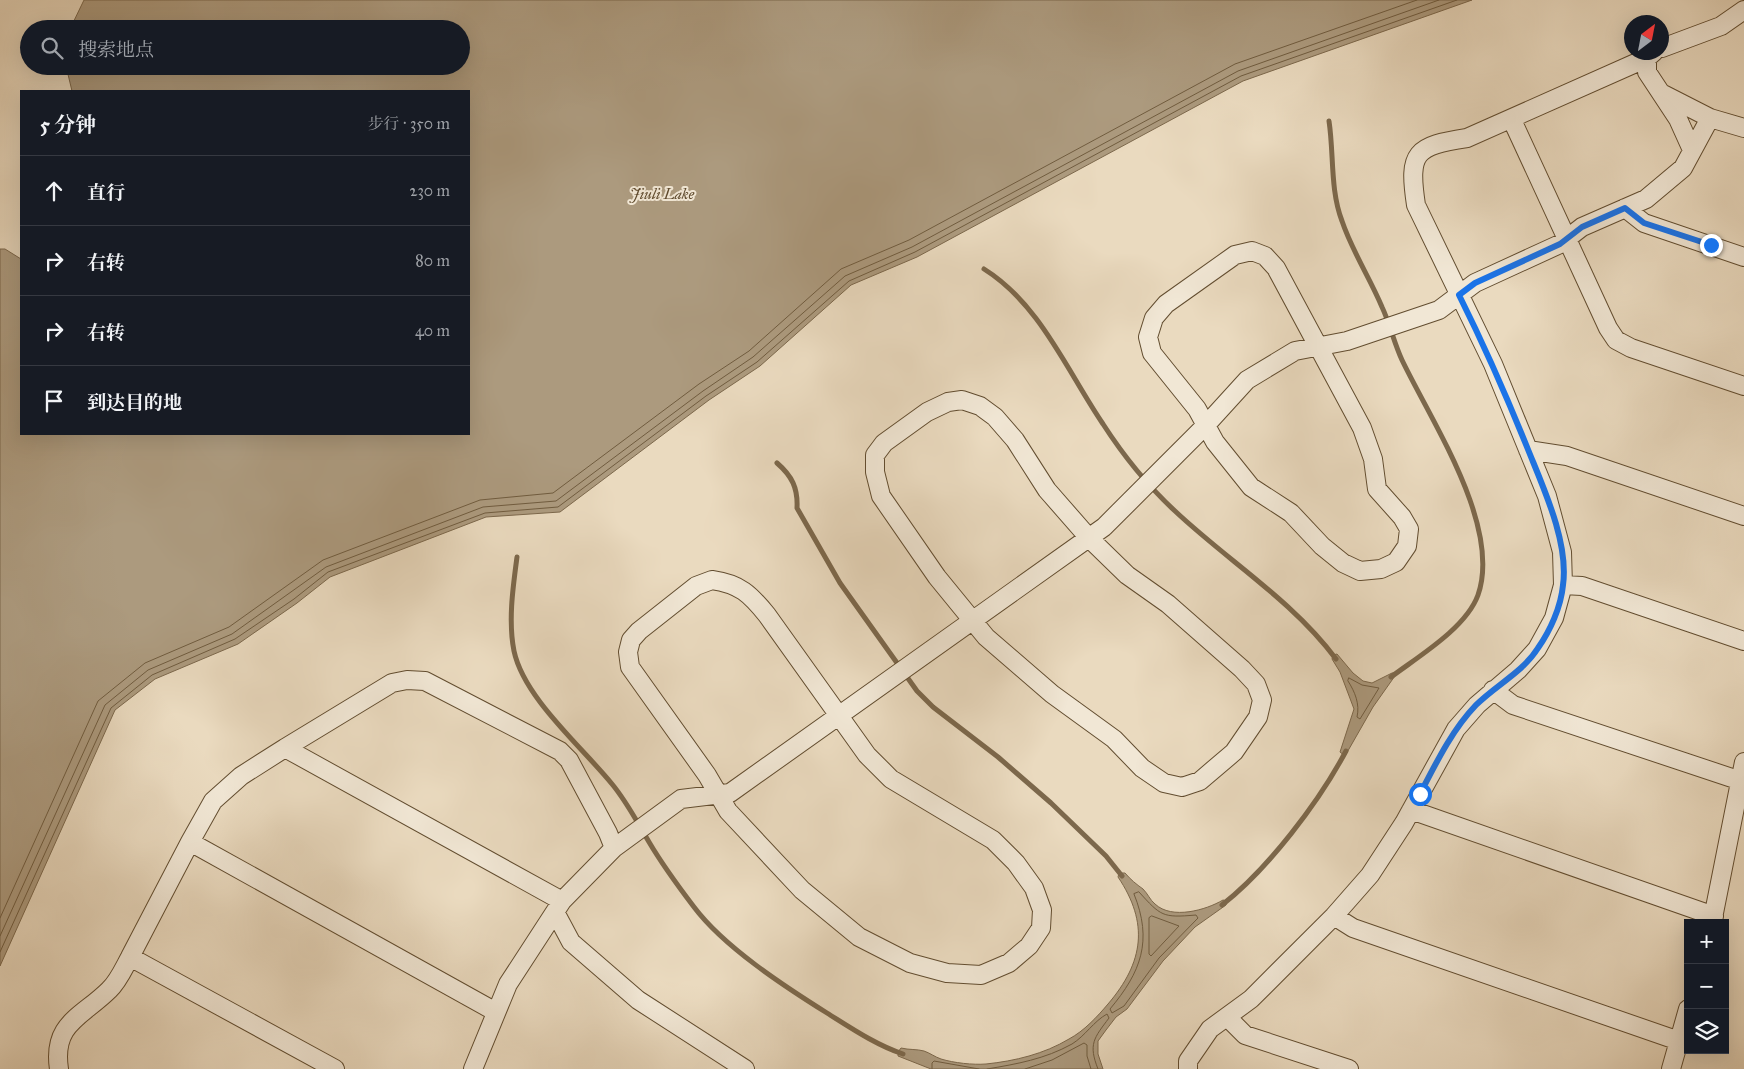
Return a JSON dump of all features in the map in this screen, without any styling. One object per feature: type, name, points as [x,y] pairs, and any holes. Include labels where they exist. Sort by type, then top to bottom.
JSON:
[{"type":"street","points":[[1669,45],[1721,26],[1744,10]]},
{"type":"street","points":[[1188,1069],[1188,1061],[1210,1029],[1251,999],[1334,916],[1370,875],[1411,810],[1456,729],[1476,705],[1518,670],[1537,649],[1554,618],[1563,585],[1562,552],[1547,496],[1493,364],[1416,204],[1412,177],[1414,160],[1424,148],[1438,142],[1467,138],[1512,120],[1639,60]]},
{"type":"street","points":[[1649,60],[1647,72],[1678,119],[1692,150]]},
{"type":"street","points":[[1660,93],[1710,118],[1744,128]]},
{"type":"street","points":[[473,1069],[508,984],[559,907],[614,848],[681,799],[730,793],[1104,527],[1206,425],[1247,380],[1294,351],[1347,341],[1439,310],[1475,283],[1567,238],[1582,227],[1646,199],[1683,168],[1710,118]]},
{"type":"street","points":[[1512,120],[1616,340],[1631,348],[1744,386]]},
{"type":"street","points":[[1625,208],[1644,223],[1744,257]]},
{"type":"street","points":[[1252,251],[1264,256],[1276,268],[1318,347],[1362,428],[1372,459],[1377,489],[1388,504],[1402,517],[1409,529],[1407,546],[1396,562],[1381,569],[1360,571],[1342,563],[1322,546],[1291,512],[1250,487],[1215,442],[1197,409],[1152,353],[1148,337],[1154,318],[1166,304],[1235,255],[1252,251]]},
{"type":"street","points":[[962,400],[980,406],[995,416],[1015,440],[1047,490],[1089,538],[1127,574],[1168,604],[1242,669],[1256,684],[1262,700],[1258,717],[1234,752],[1200,781],[1182,787],[1164,783],[1150,773],[1114,739],[1044,688],[986,637],[937,577],[881,496],[875,472],[875,455],[884,443],[927,412],[948,402],[962,400]]},
{"type":"street","points":[[1528,450],[1567,456],[1744,516]]},
{"type":"street","points":[[712,580],[731,583],[750,595],[767,615],[838,716],[867,755],[891,779],[993,840],[1016,862],[1034,888],[1042,910],[1041,928],[1029,946],[1009,963],[981,975],[947,973],[910,963],[859,937],[802,890],[728,811],[707,775],[630,667],[628,652],[631,640],[639,631],[696,586],[712,580]]},
{"type":"street","points":[[1563,585],[1582,586],[1744,641]]},
{"type":"street","points":[[59,1069],[57,1051],[62,1034],[74,1018],[112,988],[213,801],[241,776],[392,683],[407,680],[425,682],[560,751],[569,760],[614,848]]},
{"type":"street","points":[[1493,690],[1513,705],[1740,781]]},
{"type":"street","points":[[285,748],[559,907],[571,942],[638,1000],[745,1069]]},
{"type":"street","points":[[1411,810],[1713,919],[1744,762]]},
{"type":"street","points":[[190,842],[496,1012]]},
{"type":"street","points":[[1334,916],[1353,928],[1679,1041]]},
{"type":"street","points":[[130,957],[332,1068]]},
{"type":"street","points":[[1227,1017],[1245,1035],[1350,1069]]},
{"type":"street","points":[[1671,1069],[1684,1023]]},
{"type":"water","name":"Jiuli Lake","points":[[84,0],[1472,0],[1243,81],[917,257],[851,285],[760,366],[709,400],[560,512],[486,517],[330,577],[297,603],[238,644],[155,679],[115,710],[0,966],[0,249],[5,249],[20,258],[20,435],[470,435],[470,90],[72,90],[68,75],[470,75],[470,20],[74,20]]},
{"type":"water","points":[[1337,654],[1353,673],[1363,681],[1372,683],[1392,673],[1397,673],[1373,707],[1345,756],[1340,752],[1354,709],[1340,672],[1332,659],[1333,655]]},
{"type":"water","points":[[1119,873],[1125,873],[1143,889],[1155,904],[1170,912],[1189,912],[1208,907],[1223,900],[1227,901],[1226,905],[1195,927],[1163,961],[1127,1009],[1116,1017],[1106,1030],[1098,1041],[1098,1054],[1103,1069],[931,1069],[898,1056],[901,1048],[924,1051],[941,1059],[958,1063],[997,1063],[1050,1049],[1075,1036],[1085,1028],[1104,1009],[1120,988],[1129,973],[1135,957],[1138,942],[1138,926],[1135,910],[1118,877]]},
{"type":"waterway","points":[[1329,121],[1334,184],[1342,221],[1385,313],[1402,360],[1460,474],[1472,506],[1480,538],[1483,568],[1478,595],[1472,607],[1453,630],[1428,651],[1391,677]]},
{"type":"waterway","points":[[984,269],[1004,284],[1037,319],[1111,436],[1146,481],[1195,529],[1280,599],[1319,638],[1336,659]]},
{"type":"waterway","points":[[777,463],[787,473],[793,483],[797,508],[840,583],[917,691],[933,707],[998,757],[1051,803],[1106,856],[1122,876]]},
{"type":"waterway","points":[[517,557],[511,628],[514,651],[520,669],[541,704],[617,791],[659,858],[694,907],[721,937],[774,978],[864,1036],[903,1054]]},
{"type":"waterway","points":[[1222,905],[1257,873],[1291,834],[1322,792],[1346,751]]},
{"type":"route","points":[[1420,794],[1436,762],[1456,729],[1476,705],[1518,670],[1537,649],[1554,618],[1563,585],[1562,552],[1547,496],[1493,364],[1459,295],[1475,283],[1560,244],[1582,227],[1625,208],[1644,223],[1711,245]]}]
